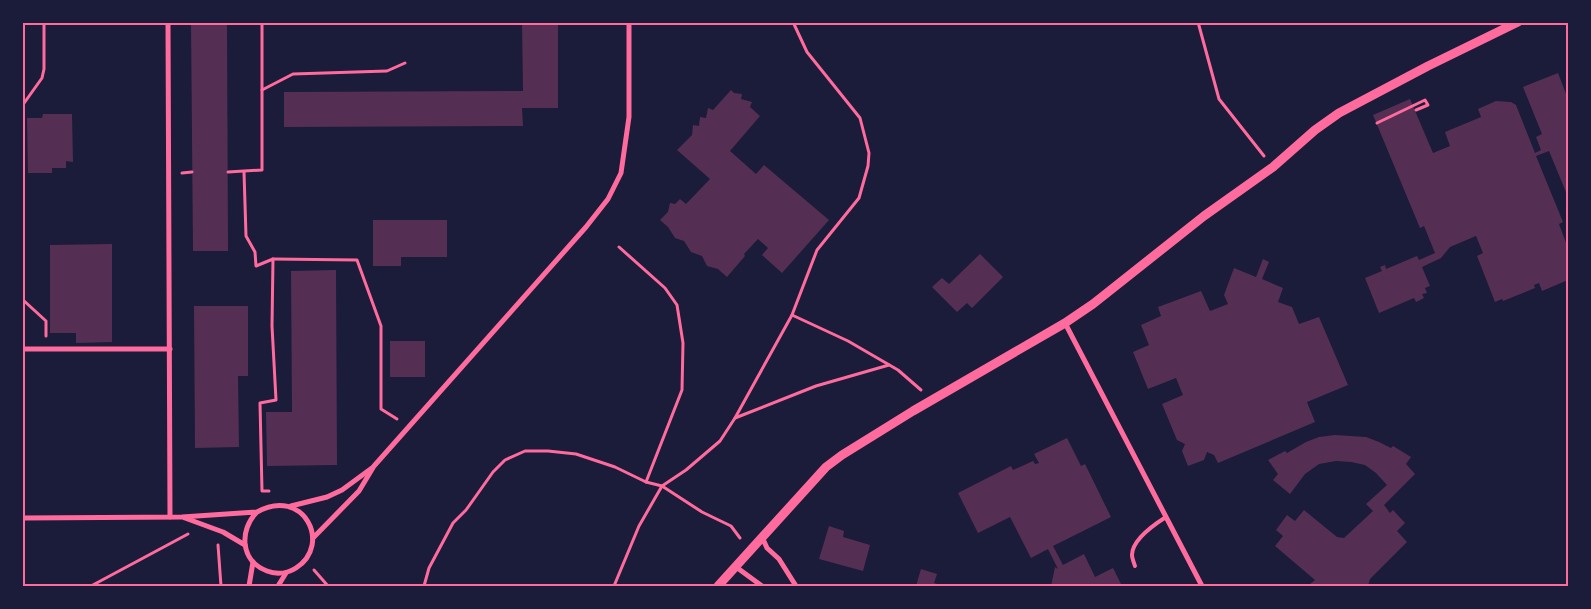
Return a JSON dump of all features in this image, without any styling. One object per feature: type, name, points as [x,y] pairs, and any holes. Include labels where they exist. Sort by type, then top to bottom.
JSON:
[{"type":"street","points":[[168,22],[170,517]]},
{"type":"street","points":[[313,538],[358,491],[374,466],[586,227],[611,193],[621,173],[628,118],[629,22]]},
{"type":"street","points":[[718,586],[826,467],[842,454],[932,399],[1065,324],[1125,280],[1204,216],[1273,167],[1315,130],[1339,113],[1428,66],[1518,22]]},
{"type":"street","points":[[1065,324],[1202,586]]},
{"type":"street","points":[[22,349],[170,348]]},
{"type":"street","points":[[291,506],[327,497],[342,490],[374,466]]},
{"type":"street","points":[[279,504],[291,506],[300,511],[307,519],[313,538],[312,546],[305,561],[292,571],[286,573],[267,571],[253,562],[248,554],[244,535],[246,526],[257,512],[268,506],[279,504]]},
{"type":"street","points":[[22,518],[182,517],[257,512]]},
{"type":"street","points":[[182,517],[206,524],[245,545]]},
{"type":"street","points":[[762,537],[796,586]]},
{"type":"street","points":[[249,586],[253,562]]},
{"type":"street","points":[[736,567],[762,586]]},
{"type":"street","points":[[278,586],[286,573]]},
{"type":"lane","points":[[1134,566],[1133,548],[1144,534],[1166,517]]},
{"type":"path","points":[[22,106],[42,78],[44,69],[44,22]]},
{"type":"path","points":[[228,172],[262,170],[262,22]]},
{"type":"path","points":[[614,586],[639,526],[662,486],[686,470],[720,441],[735,418],[792,315],[817,250],[859,198],[868,166],[869,153],[860,118],[808,52],[792,22]]},
{"type":"path","points":[[1198,22],[1219,99],[1273,167]]},
{"type":"path","points":[[262,90],[293,74],[387,71],[405,63]]},
{"type":"path","points":[[1378,123],[1426,100],[1428,106],[1416,110]]},
{"type":"path","points":[[244,172],[246,236],[255,252],[256,266],[273,260],[357,260],[381,326],[381,409],[410,427]]},
{"type":"path","points":[[619,247],[665,288],[676,305],[683,344],[682,390],[646,482]]},
{"type":"path","points":[[270,491],[262,491],[260,403],[276,400],[272,326],[273,260]]},
{"type":"path","points":[[22,299],[46,320],[46,349]]},
{"type":"path","points":[[792,315],[848,341],[889,364],[932,399]]},
{"type":"path","points":[[735,418],[816,386],[889,364]]},
{"type":"path","points":[[424,586],[429,568],[453,523],[466,510],[493,472],[505,460],[525,452],[576,454],[615,467],[646,482],[662,486],[702,512],[731,526],[750,550]]},
{"type":"path","points":[[91,586],[206,524]]},
{"type":"path","points":[[218,542],[221,586]]},
{"type":"path","points":[[305,561],[328,586]]},
{"type":"building","points":[[191,22],[227,22],[228,251],[193,251]]},
{"type":"building","points":[[522,22],[558,22],[558,108],[522,108],[523,126],[284,127],[284,92],[523,91]]},
{"type":"building","points":[[1558,73],[1568,99],[1568,197],[1549,151],[1536,156],[1563,222],[1559,224],[1568,248],[1568,280],[1542,291],[1539,283],[1534,285],[1535,288],[1503,301],[1502,299],[1495,302],[1477,256],[1483,253],[1476,236],[1450,247],[1441,258],[1422,267],[1430,286],[1425,288],[1427,293],[1422,294],[1424,298],[1416,302],[1414,298],[1379,313],[1365,278],[1382,271],[1380,267],[1385,265],[1386,269],[1417,256],[1419,260],[1435,253],[1424,226],[1420,228],[1373,115],[1410,99],[1433,153],[1450,146],[1445,132],[1481,117],[1478,109],[1496,101],[1511,102],[1516,105],[1535,153],[1541,150],[1536,137],[1542,134],[1523,87]]},
{"type":"building","points":[[731,90],[734,93],[742,94],[741,99],[752,102],[750,107],[760,116],[730,151],[756,174],[764,165],[829,220],[782,273],[762,255],[768,248],[758,239],[727,277],[718,269],[707,266],[702,256],[691,252],[684,241],[675,238],[668,227],[660,220],[668,212],[670,203],[675,204],[680,199],[686,204],[710,179],[677,150],[692,135],[693,125],[699,126],[700,117],[706,118],[708,108],[713,110]]},
{"type":"building","points":[[43,114],[72,114],[73,162],[66,161],[66,168],[52,168],[52,173],[28,173],[27,118],[42,118]]},
{"type":"building","points":[[373,220],[447,220],[447,257],[401,257],[401,266],[373,266]]},
{"type":"building","points":[[112,244],[112,342],[76,343],[76,333],[50,333],[50,245]]},
{"type":"building","points":[[980,254],[1003,277],[972,308],[967,303],[957,312],[932,287],[942,278],[949,284]]},
{"type":"building","points":[[1263,259],[1269,262],[1262,279],[1283,288],[1278,302],[1292,307],[1299,324],[1319,317],[1348,385],[1307,402],[1315,422],[1218,463],[1214,455],[1207,452],[1204,460],[1188,466],[1182,451],[1185,444],[1177,440],[1162,404],[1183,395],[1176,378],[1148,389],[1133,352],[1149,345],[1141,325],[1161,316],[1158,307],[1201,291],[1210,311],[1228,304],[1224,295],[1234,268],[1256,277]]},
{"type":"building","points":[[336,270],[337,465],[267,466],[266,412],[292,412],[291,271]]},
{"type":"building","points":[[194,306],[248,306],[248,376],[238,376],[239,447],[195,448]]},
{"type":"building","points":[[390,341],[425,341],[425,377],[390,377]]},
{"type":"building","points":[[1335,435],[1366,437],[1391,448],[1393,446],[1411,457],[1406,464],[1415,474],[1384,505],[1390,513],[1393,510],[1405,523],[1397,531],[1407,542],[1370,579],[1368,586],[1311,586],[1310,584],[1315,580],[1275,546],[1283,536],[1276,530],[1287,515],[1295,521],[1304,510],[1337,537],[1344,538],[1373,511],[1366,504],[1387,485],[1365,465],[1336,461],[1319,464],[1305,474],[1290,494],[1273,480],[1278,474],[1268,460],[1319,437]]},
{"type":"building","points":[[1067,438],[1081,466],[1085,464],[1111,517],[1053,546],[1063,565],[1084,554],[1095,577],[1113,568],[1122,586],[1051,586],[1055,567],[1058,569],[1048,549],[1031,558],[1010,517],[978,533],[958,493],[1011,466],[1013,470],[1033,461],[1035,464],[1039,463],[1034,454]]},
{"type":"building","points":[[829,526],[844,531],[843,537],[870,545],[863,571],[819,559]]},
{"type":"building","points":[[921,569],[937,574],[934,583],[944,586],[916,586]]}]
